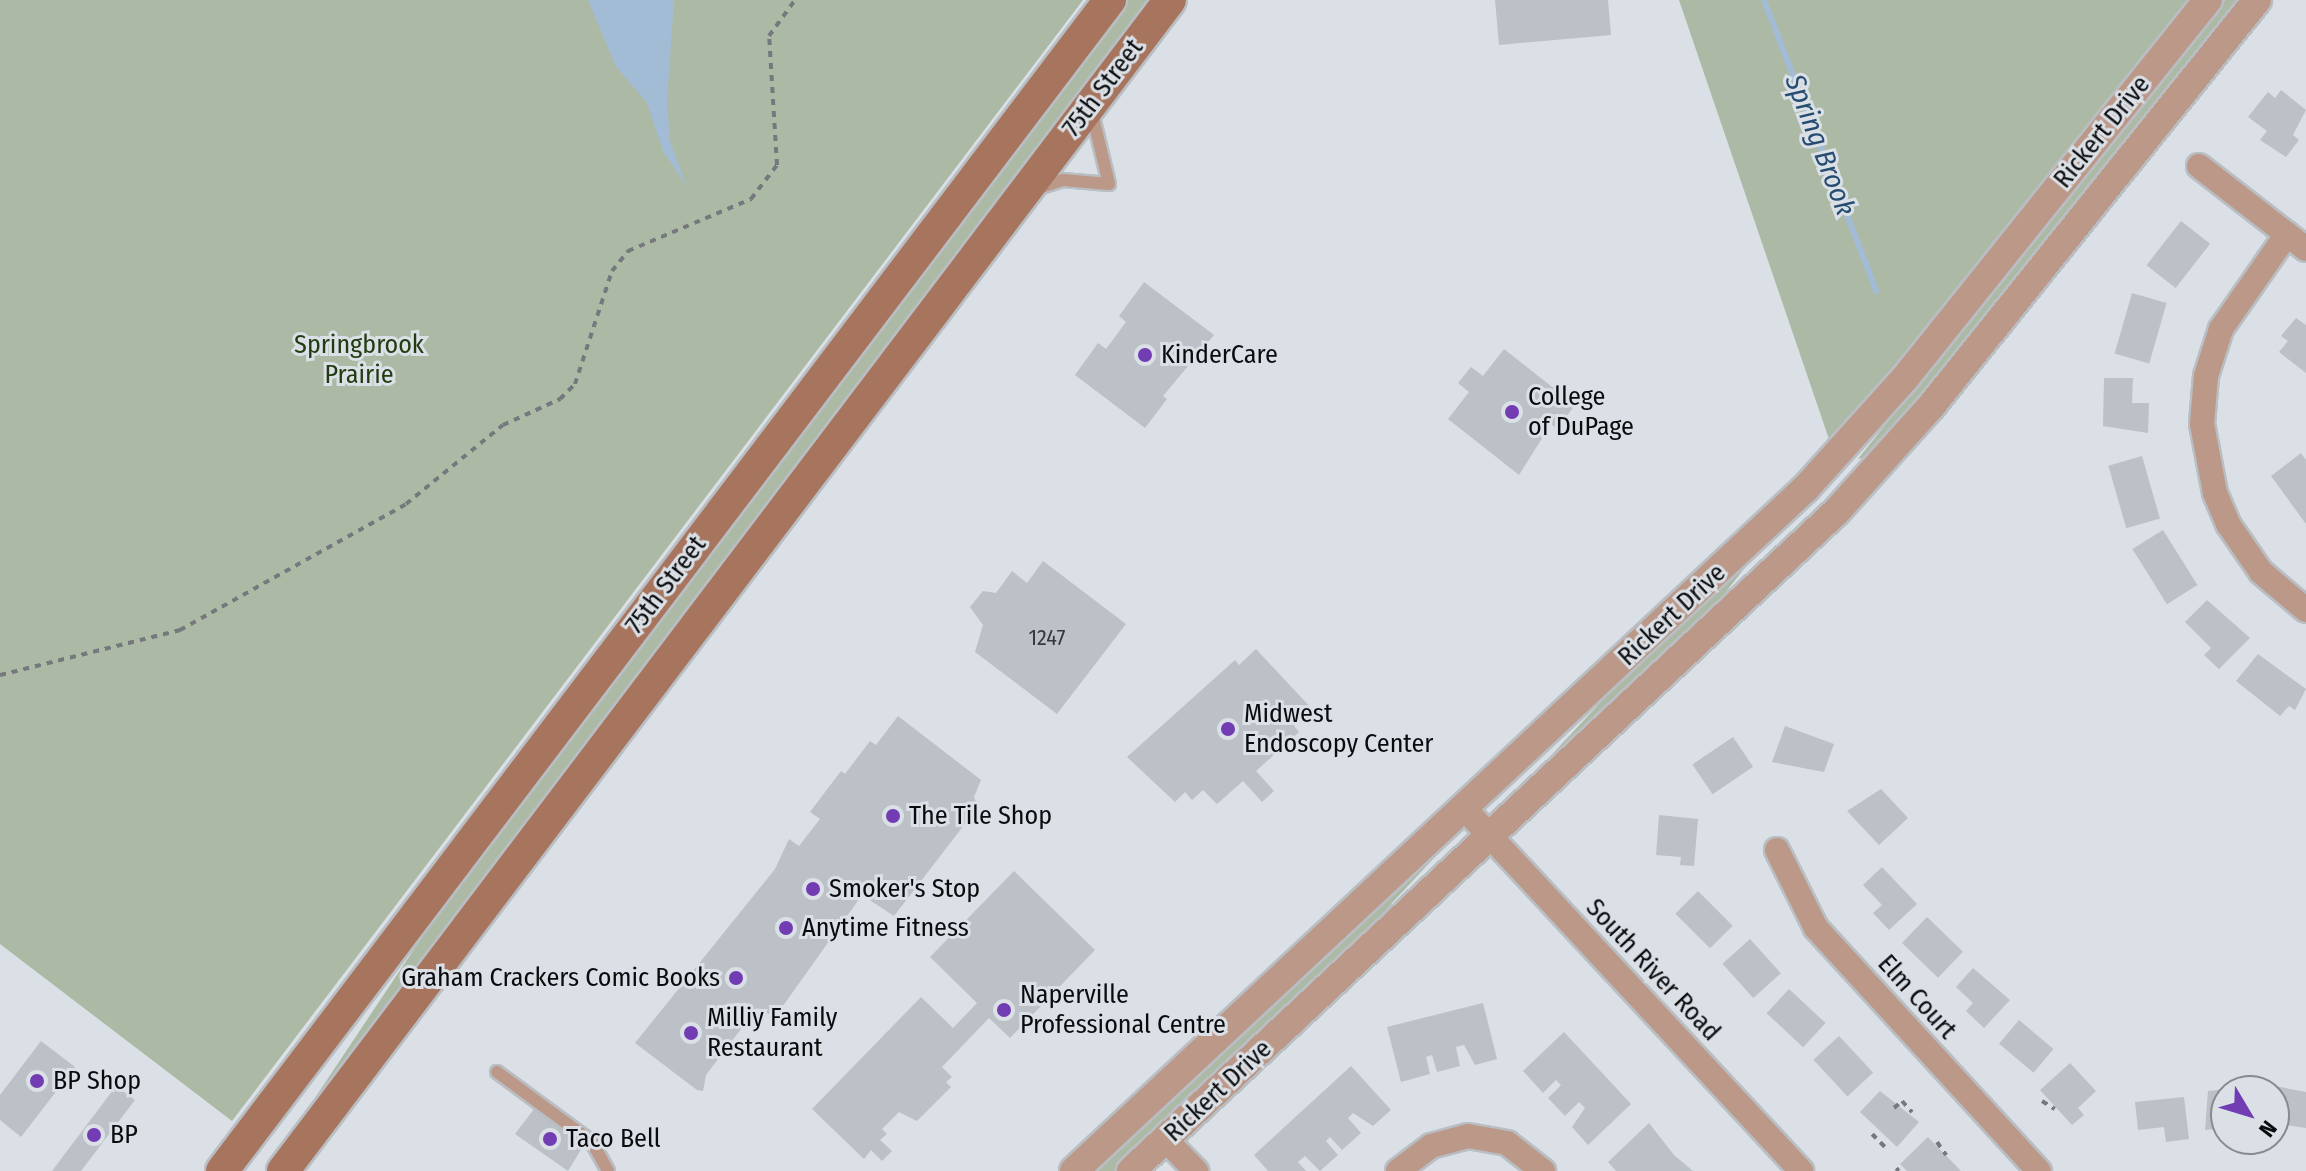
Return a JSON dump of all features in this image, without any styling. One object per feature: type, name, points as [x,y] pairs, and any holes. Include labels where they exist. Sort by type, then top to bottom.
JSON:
[{"type":"main road","name":"75th Street","points":[[222,1171],[1110,0]]},
{"type":"main road","name":"75th Street","points":[[283,1171],[1170,0]]},
{"type":"street","name":"Rickert Drive","points":[[1074,1171],[1858,434],[2208,0]]},
{"type":"street","name":"Rickert Drive","points":[[1131,1171],[1786,562],[1887,458],[2257,0]]},
{"type":"street","points":[[2199,166],[2296,242],[2221,329],[2206,376],[2202,424],[2212,482],[2228,524],[2261,572],[2306,610]]},
{"type":"street","name":"South River Road","points":[[1463,807],[1801,1171]]},
{"type":"street","name":"Elm Court","points":[[1777,850],[1816,928],[2035,1170]]},
{"type":"street","points":[[1398,1171],[1431,1146],[1468,1136],[1507,1143],[1543,1171]]},
{"type":"street","points":[[1165,1139],[1196,1171]]},
{"type":"lane","points":[[1024,193],[1063,180],[1109,184],[1091,105]]},
{"type":"lane","points":[[497,1072],[600,1150],[608,1171]]},
{"type":"lane","points":[[597,1171],[600,1150]]},
{"type":"path","points":[[0,675],[180,630],[406,504],[503,425],[560,399],[575,384],[612,271],[628,251],[751,199],[777,165],[769,36],[795,0]]},
{"type":"path","points":[[1894,1108],[1902,1101],[1912,1112]]},
{"type":"path","points":[[2042,1101],[2055,1109]]},
{"type":"path","points":[[1872,1134],[1881,1139],[1885,1147]]},
{"type":"path","points":[[1937,1142],[1946,1155]]},
{"type":"green space","name":"Springbrook Prairie","points":[[0,0],[1083,0],[232,1121],[0,944]]},
{"type":"green space","points":[[1124,0],[1157,0],[303,1128],[297,1125],[484,844]]},
{"type":"green space","points":[[1679,0],[2189,0],[1831,445]]},
{"type":"green space","points":[[2225,0],[2244,0],[1912,414],[1869,456],[1858,459]]},
{"type":"green space","points":[[1751,560],[1686,642],[1515,794],[1628,673]]},
{"type":"green space","points":[[1446,845],[1298,1004],[1116,1171],[1092,1171]]},
{"type":"water","points":[[588,0],[674,0],[667,102],[670,141],[686,185],[663,151],[647,103],[616,67]]},
{"type":"building","points":[[1495,0],[1608,0],[1611,35],[1499,45]]},
{"type":"building","points":[[2281,90],[2306,110],[2293,135],[2299,140],[2286,157],[2260,140],[2267,131],[2248,117],[2268,92],[2275,98]]},
{"type":"building","points":[[2181,221],[2210,244],[2176,288],[2147,265]]},
{"type":"building","name":"KinderCare","points":[[1144,282],[1214,335],[1163,396],[1167,399],[1145,428],[1075,375],[1098,343],[1106,349],[1126,322],[1119,316]]},
{"type":"building","points":[[2132,293],[2167,303],[2149,363],[2115,354]]},
{"type":"building","points":[[2296,318],[2306,325],[2306,373],[2279,352],[2288,341],[2281,336]]},
{"type":"building","name":"College of DuPage","points":[[1504,349],[1575,405],[1557,429],[1551,424],[1519,475],[1448,419],[1469,392],[1458,383],[1471,367],[1483,376]]},
{"type":"building","points":[[2104,378],[2133,378],[2132,403],[2149,403],[2148,433],[2103,426]]},
{"type":"building","points":[[2301,453],[2306,460],[2306,524],[2271,476]]},
{"type":"building","points":[[2142,456],[2160,518],[2126,528],[2108,466]]},
{"type":"building","points":[[2163,530],[2197,585],[2167,604],[2132,549]]},
{"type":"building","points":[[1043,561],[1126,624],[1057,714],[975,652],[983,625],[970,607],[983,591],[996,593],[1012,571],[1027,583]]},
{"type":"building","points":[[2207,600],[2250,638],[2219,669],[2204,655],[2211,648],[2185,622]]},
{"type":"building","name":"Midwest Endoscopy Center","points":[[1256,649],[1312,709],[1294,726],[1299,732],[1256,771],[1274,791],[1262,802],[1243,781],[1217,804],[1203,790],[1192,800],[1185,792],[1175,802],[1127,757],[1235,660],[1239,665]]},
{"type":"building","points":[[2258,654],[2306,689],[2295,710],[2289,706],[2280,716],[2236,681]]},
{"type":"building","points":[[898,716],[981,780],[974,797],[978,807],[894,916],[862,895],[775,1017],[757,1008],[706,1075],[703,1091],[697,1090],[635,1043],[775,869],[789,839],[799,846],[820,819],[810,812],[841,771],[845,774],[870,741],[876,745]]},
{"type":"building","points":[[1785,726],[1834,744],[1824,772],[1772,762]]},
{"type":"building","points":[[1733,737],[1753,767],[1713,794],[1692,764]]},
{"type":"building","points":[[1881,789],[1908,818],[1879,845],[1847,811]]},
{"type":"building","points":[[1659,815],[1698,819],[1694,866],[1680,865],[1681,857],[1656,855]]},
{"type":"building","points":[[1882,867],[1917,904],[1889,930],[1873,913],[1882,905],[1863,885]]},
{"type":"building","name":"Naperville Professional Centre","points":[[1014,871],[1095,950],[1010,1038],[989,1018],[942,1067],[952,1077],[946,1082],[951,1087],[917,1121],[899,1112],[882,1129],[887,1134],[880,1140],[892,1151],[882,1161],[871,1150],[864,1159],[812,1109],[921,997],[953,1028],[977,1003],[930,957]]},
{"type":"building","points":[[1698,891],[1733,926],[1710,948],[1675,914]]},
{"type":"building","points":[[1927,917],[1963,952],[1938,978],[1902,943]]},
{"type":"building","points":[[1750,939],[1781,973],[1753,998],[1723,964]]},
{"type":"building","points":[[1973,968],[2010,1000],[1984,1028],[1966,1011],[1973,1003],[1956,987]]},
{"type":"building","points":[[1789,989],[1826,1023],[1803,1047],[1766,1013]]},
{"type":"building","points":[[1483,1003],[1497,1059],[1475,1065],[1464,1045],[1456,1047],[1460,1066],[1437,1072],[1432,1055],[1426,1057],[1430,1074],[1401,1082],[1387,1027]]},
{"type":"building","points":[[2019,1020],[2053,1049],[2034,1073],[1999,1044]]},
{"type":"building","points":[[1564,1032],[1631,1104],[1588,1145],[1572,1127],[1585,1108],[1579,1102],[1565,1116],[1548,1098],[1561,1085],[1556,1080],[1543,1093],[1523,1071]]},
{"type":"building","points":[[1839,1036],[1873,1073],[1848,1096],[1813,1060]]},
{"type":"building","name":"BP Shop","points":[[41,1041],[75,1067],[21,1137],[0,1120],[0,1095]]},
{"type":"building","points":[[2070,1063],[2096,1091],[2078,1108],[2084,1115],[2072,1125],[2040,1090]]},
{"type":"building","points":[[1351,1066],[1391,1110],[1373,1126],[1353,1113],[1348,1118],[1361,1133],[1342,1150],[1330,1137],[1326,1141],[1338,1155],[1320,1171],[1305,1156],[1298,1162],[1306,1171],[1268,1171],[1254,1155]]},
{"type":"building","name":"BP","points":[[116,1086],[135,1100],[81,1171],[52,1171]]},
{"type":"building","points":[[2290,1089],[2306,1092],[2306,1128],[2290,1126]]},
{"type":"building","points":[[1880,1091],[1919,1122],[1897,1147],[1860,1112]]},
{"type":"building","points":[[2208,1091],[2210,1130],[2205,1130]]},
{"type":"building","points":[[2184,1097],[2189,1139],[2166,1142],[2164,1127],[2138,1130],[2135,1102]]},
{"type":"building","name":"Taco Bell","points":[[537,1105],[585,1143],[568,1171],[515,1134]]},
{"type":"building","points":[[1649,1123],[1674,1155],[1693,1171],[1616,1171],[1608,1162]]},
{"type":"building","points":[[1928,1137],[1961,1171],[1907,1171],[1900,1164]]},
{"type":"waterway","name":"Spring Brook","points":[[1764,0],[1876,291]]},
{"type":"place","name":"KinderCare","points":[[1145,355]]},
{"type":"place","name":"College of DuPage","points":[[1512,412]]},
{"type":"place","name":"Midwest Endoscopy Center","points":[[1228,729]]},
{"type":"place","name":"The Tile Shop","points":[[893,816]]},
{"type":"place","name":"Smoker's Stop","points":[[813,889]]},
{"type":"place","name":"Anytime Fitness","points":[[786,928]]},
{"type":"place","name":"Graham Crackers Comic Books","points":[[736,978]]},
{"type":"place","name":"Naperville Professional Centre","points":[[1004,1010]]},
{"type":"place","name":"Milliy Family Restaurant","points":[[691,1033]]},
{"type":"place","name":"BP Shop","points":[[37,1081]]},
{"type":"place","name":"BP","points":[[94,1135]]},
{"type":"place","name":"Taco Bell","points":[[550,1139]]}]
